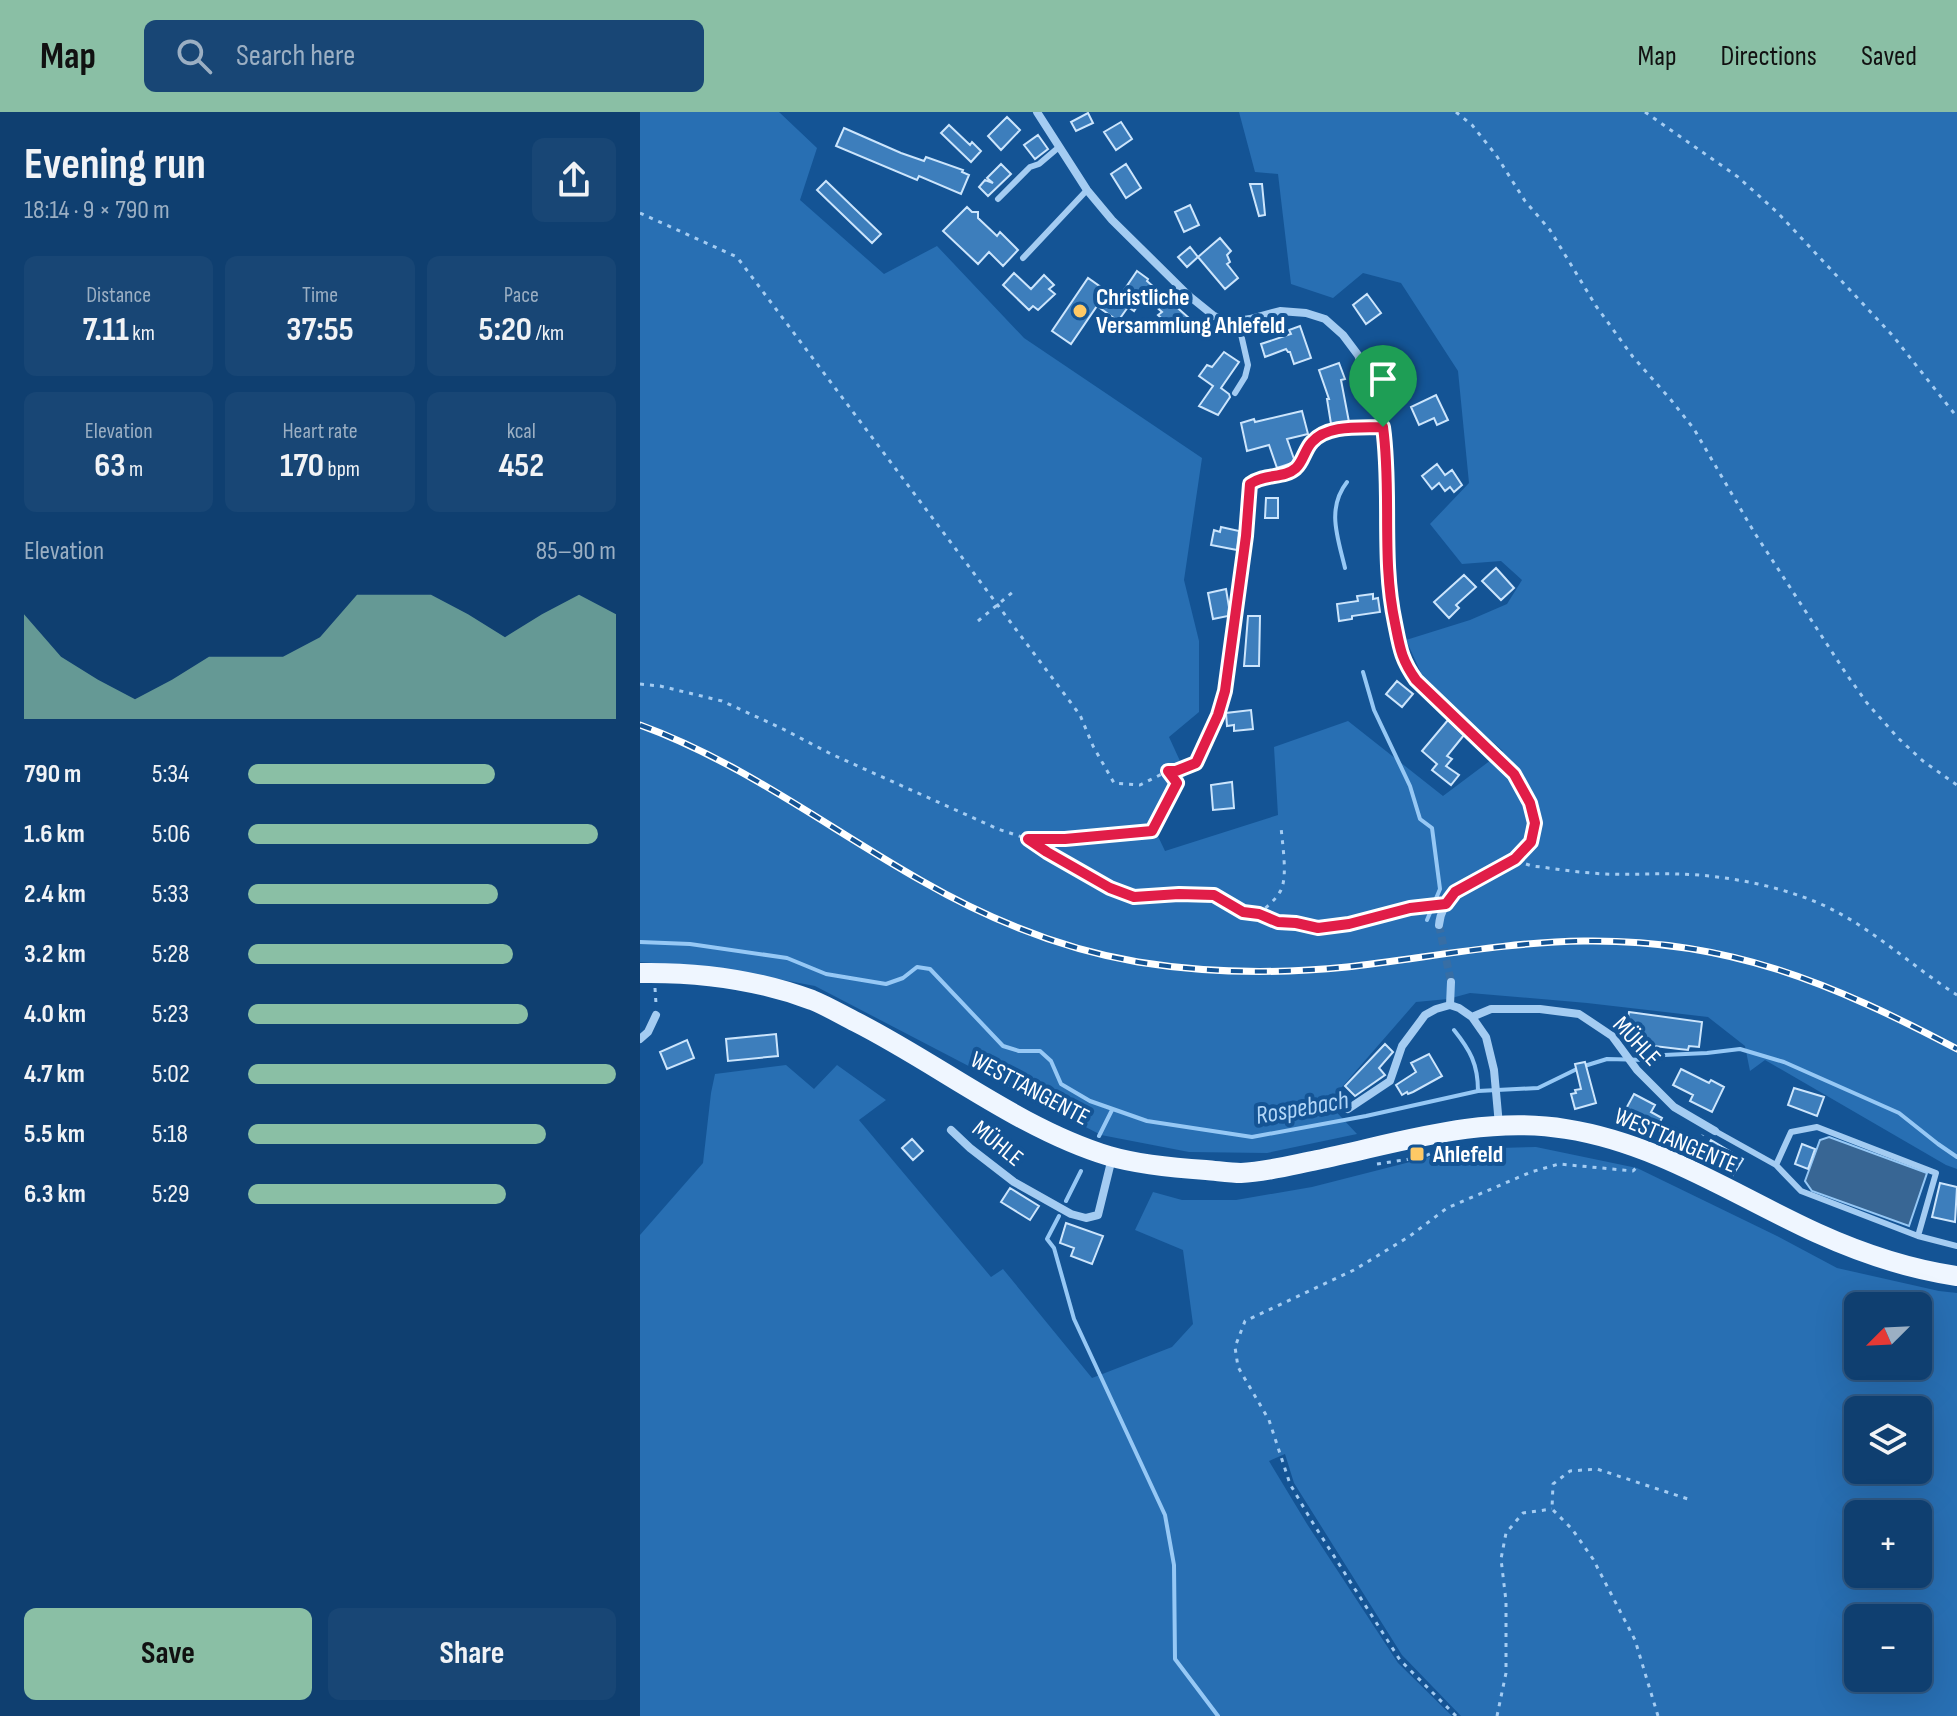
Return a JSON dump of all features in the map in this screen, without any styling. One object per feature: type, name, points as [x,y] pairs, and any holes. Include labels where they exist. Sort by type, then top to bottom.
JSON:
[{"type":"main road","name":"WESTTANGENTE","points":[[640,973],[710,976],[763,985],[814,1001],[879,1034],[1043,1129],[1112,1157],[1177,1168],[1241,1173],[1283,1167],[1440,1132],[1499,1126],[1564,1128],[1608,1137],[1648,1151],[1820,1235],[1887,1260],[1957,1276]]},
{"type":"street","points":[[1037,112],[1087,190],[1112,220],[1188,295],[1214,316],[1230,322],[1280,311],[1306,313],[1325,319],[1343,335],[1358,355],[1373,392],[1387,452],[1387,573],[1403,662],[1416,680],[1514,774],[1530,803],[1535,823],[1531,842],[1515,859],[1455,892],[1440,914],[1439,925]]},
{"type":"street","points":[[1214,721],[1225,691],[1250,484],[1258,478],[1284,474],[1297,468],[1311,442],[1324,432],[1383,427]]},
{"type":"street","points":[[1450,1005],[1451,982]]},
{"type":"street","points":[[1348,1109],[1390,1081],[1402,1046],[1425,1015],[1450,1005],[1472,1017],[1486,1037],[1494,1070],[1499,1126]]},
{"type":"street","name":"MÜHLE","points":[[1472,1017],[1491,1009],[1540,1009],[1579,1014],[1612,1036],[1637,1070],[1674,1107],[1711,1129]]},
{"type":"street","points":[[640,1039],[648,1032],[656,1015]]},
{"type":"street","name":"MÜHLE","points":[[951,1130],[1014,1182],[1071,1214],[1086,1218],[1098,1215],[1112,1157]]},
{"type":"lane","points":[[998,199],[1030,167],[1039,164],[1059,147]]},
{"type":"lane","points":[[1023,258],[1087,190]]},
{"type":"lane","points":[[1235,393],[1248,365],[1238,321]]},
{"type":"lane","points":[[1776,1165],[1791,1132],[1817,1127],[1936,1173],[1918,1236]]},
{"type":"lane","points":[[1711,1129],[1776,1165],[1801,1191],[1918,1236],[1957,1246]]},
{"type":"path","points":[[1456,112],[1472,125],[1496,155],[1525,201],[1550,230],[1596,306],[1633,357],[1694,429],[1754,532],[1867,703],[1923,761],[1957,785]]},
{"type":"path","points":[[1645,112],[1738,177],[1778,213],[1893,336],[1957,417]]},
{"type":"path","points":[[640,213],[737,257],[1080,715],[1114,783],[1140,785],[1168,771],[1196,763],[1214,721]]},
{"type":"path","points":[[978,621],[1014,591]]},
{"type":"path","points":[[640,684],[722,701],[831,754],[998,829],[1028,839],[1110,888],[1134,897],[1214,895],[1243,912],[1259,914],[1278,922],[1318,928],[1349,924],[1410,908],[1446,904]]},
{"type":"path","points":[[1028,839],[1152,831],[1177,783],[1168,771]]},
{"type":"path","points":[[1259,914],[1282,889],[1284,862],[1281,826]]},
{"type":"path","points":[[1515,859],[1532,866],[1593,874],[1711,877],[1803,896],[1836,911],[1871,933],[1957,995]]},
{"type":"path","points":[[656,1015],[655,988],[666,988]]},
{"type":"path","points":[[1691,1157],[1711,1129]]},
{"type":"path","points":[[1370,1165],[1423,1157],[1436,1151]]},
{"type":"path","points":[[1456,1716],[1400,1660],[1311,1520],[1290,1484],[1269,1420],[1238,1367],[1235,1347],[1245,1321],[1354,1270],[1410,1236],[1447,1208],[1531,1172],[1559,1164],[1633,1171],[1641,1162]]},
{"type":"path","points":[[1658,1716],[1635,1640],[1593,1559],[1572,1529],[1552,1509],[1553,1484],[1570,1471],[1597,1469],[1691,1500]]},
{"type":"path","points":[[1497,1716],[1506,1673],[1506,1601],[1501,1559],[1506,1533],[1523,1513],[1552,1509]]},
{"type":"shaded area","points":[[640,112],[779,112],[817,148],[800,200],[884,274],[937,246],[1024,338],[1202,458],[1184,580],[1199,641],[1199,712],[1169,737],[1186,774],[1156,832],[1165,851],[1278,815],[1274,747],[1348,721],[1443,796],[1503,751],[1426,684],[1406,640],[1470,620],[1507,604],[1522,580],[1501,561],[1462,564],[1430,524],[1469,483],[1458,371],[1401,283],[1363,273],[1333,298],[1291,284],[1278,174],[1255,172],[1239,112],[1957,112],[1957,1169],[1765,1060],[1750,1071],[1745,1046],[1708,1017],[1470,993],[1416,1002],[1328,1103],[1357,1134],[1267,1153],[1189,1152],[1101,1135],[815,986],[725,969],[640,962]]},
{"type":"shaded area","points":[[786,1065],[814,1089],[837,1065],[886,1100],[859,1120],[991,1277],[1003,1269],[1092,1378],[1172,1347],[1193,1324],[1183,1250],[1135,1230],[1153,1192],[1182,1200],[1236,1200],[1312,1187],[1461,1149],[1536,1147],[1637,1168],[1837,1268],[1957,1293],[1957,1716],[1461,1716],[1402,1655],[1294,1483],[1285,1454],[1269,1461],[1307,1524],[1398,1663],[1452,1716],[640,1716],[640,1235],[703,1163],[715,1074]]},
{"type":"shaded area","points":[[1829,1137],[1927,1173],[1909,1226],[1812,1191],[1805,1181],[1820,1140]]},
{"type":"building","points":[[1088,113],[1093,123],[1076,131],[1071,122]]},
{"type":"building","points":[[1007,117],[1020,130],[1001,150],[988,136]]},
{"type":"building","points":[[1121,122],[1132,139],[1116,150],[1104,132]]},
{"type":"building","points":[[949,125],[981,151],[971,162],[941,133]]},
{"type":"building","points":[[844,128],[901,153],[924,161],[926,157],[963,170],[969,175],[961,194],[919,176],[917,180],[836,146]]},
{"type":"building","points":[[1038,135],[1048,149],[1035,159],[1024,145]]},
{"type":"building","points":[[1001,164],[1011,174],[988,196],[979,187],[985,180],[993,183],[987,178]]},
{"type":"building","points":[[1126,164],[1141,188],[1126,198],[1111,174]]},
{"type":"building","points":[[826,181],[881,234],[872,243],[817,190]]},
{"type":"building","points":[[1250,184],[1262,184],[1265,215],[1259,216]]},
{"type":"building","points":[[1190,205],[1199,225],[1184,232],[1175,212]]},
{"type":"building","points":[[967,207],[972,212],[978,212],[978,218],[997,236],[1000,232],[1018,250],[1003,266],[989,252],[978,264],[943,231]]},
{"type":"building","points":[[1220,238],[1231,251],[1227,255],[1230,262],[1227,264],[1238,278],[1225,289],[1198,257]]},
{"type":"building","points":[[1190,247],[1198,257],[1187,267],[1178,257]]},
{"type":"building","points":[[1137,271],[1189,318],[1176,332],[1158,315],[1162,312],[1144,296],[1134,311],[1128,307],[1118,321],[1097,306],[1071,344],[1052,331],[1088,278],[1118,299]]},
{"type":"building","points":[[1014,273],[1031,289],[1044,275],[1054,285],[1049,289],[1055,294],[1038,310],[1033,306],[1029,310],[1003,285]]},
{"type":"building","points":[[1367,294],[1381,313],[1366,324],[1353,305]]},
{"type":"building","points":[[1300,326],[1311,358],[1294,364],[1286,349],[1265,357],[1261,344],[1291,334],[1289,330]]},
{"type":"building","points":[[1224,352],[1239,362],[1221,388],[1230,397],[1218,415],[1199,406],[1213,386],[1199,376],[1207,365],[1212,367]]},
{"type":"building","points":[[1397,360],[1410,389],[1399,394],[1396,387],[1389,390],[1379,368]]},
{"type":"building","points":[[1339,363],[1345,379],[1341,380],[1349,422],[1331,424],[1329,399],[1319,370]]},
{"type":"building","points":[[1436,395],[1448,420],[1437,425],[1434,418],[1419,425],[1411,407]]},
{"type":"building","points":[[1302,411],[1308,434],[1287,439],[1294,459],[1292,463],[1277,468],[1269,445],[1247,451],[1241,423]]},
{"type":"building","points":[[1437,464],[1445,475],[1452,470],[1462,485],[1454,492],[1450,487],[1445,491],[1439,483],[1432,489],[1422,476]]},
{"type":"building","points":[[1266,498],[1278,498],[1278,518],[1265,518]]},
{"type":"building","points":[[1221,527],[1239,531],[1237,550],[1211,545],[1214,530],[1220,532]]},
{"type":"building","points":[[1496,568],[1514,588],[1501,600],[1482,581]]},
{"type":"building","points":[[1464,575],[1476,587],[1456,605],[1459,608],[1449,618],[1434,602]]},
{"type":"building","points":[[1226,589],[1228,616],[1213,619],[1208,593]]},
{"type":"building","points":[[1373,594],[1373,599],[1378,598],[1380,612],[1339,621],[1337,604],[1358,601],[1357,596]]},
{"type":"building","points":[[1248,616],[1260,616],[1259,666],[1244,666]]},
{"type":"building","points":[[1397,681],[1413,694],[1402,707],[1386,694]]},
{"type":"building","points":[[1251,710],[1253,729],[1234,731],[1234,725],[1227,726],[1226,713]]},
{"type":"building","points":[[1448,720],[1464,735],[1447,756],[1452,759],[1446,766],[1459,775],[1451,785],[1432,770],[1437,764],[1422,751]]},
{"type":"building","points":[[1232,782],[1234,808],[1213,810],[1211,785]]},
{"type":"building","points":[[1629,1012],[1702,1022],[1699,1047],[1689,1046],[1688,1050],[1637,1044],[1639,1033],[1626,1031]]},
{"type":"building","points":[[776,1034],[778,1056],[728,1061],[726,1039]]},
{"type":"building","points":[[687,1040],[694,1058],[667,1069],[660,1052]]},
{"type":"building","points":[[1385,1044],[1393,1052],[1379,1068],[1385,1075],[1355,1096],[1345,1086]]},
{"type":"building","points":[[1429,1054],[1442,1076],[1402,1095],[1396,1085],[1416,1072],[1411,1063]]},
{"type":"building","points":[[1585,1062],[1596,1103],[1575,1109],[1571,1094],[1581,1089],[1575,1064]]},
{"type":"building","points":[[1681,1069],[1724,1087],[1712,1112],[1690,1101],[1693,1095],[1673,1085]]},
{"type":"building","points":[[1794,1088],[1824,1097],[1817,1116],[1788,1105]]},
{"type":"building","points":[[1634,1094],[1655,1105],[1651,1112],[1662,1118],[1654,1133],[1622,1116]]},
{"type":"building","points":[[912,1139],[923,1151],[913,1160],[902,1148]]},
{"type":"building","points":[[1711,1140],[1743,1159],[1733,1175],[1718,1166],[1721,1161],[1704,1151]]},
{"type":"building","points":[[1802,1144],[1815,1149],[1808,1169],[1795,1164]]},
{"type":"building","points":[[1940,1183],[1957,1187],[1955,1222],[1932,1217]]},
{"type":"building","points":[[1010,1188],[1039,1206],[1030,1220],[1001,1202]]},
{"type":"building","points":[[1066,1223],[1103,1236],[1092,1264],[1071,1256],[1074,1248],[1060,1243]]},
{"type":"waterway","points":[[1345,568],[1335,513],[1347,482]]},
{"type":"waterway","points":[[1363,672],[1374,710],[1410,786],[1420,819],[1432,828],[1440,889],[1427,920]]},
{"type":"waterway","name":"Rospebach","points":[[640,942],[690,944],[787,958],[826,974],[886,984],[903,978],[917,967],[930,969],[1003,1046],[1019,1051],[1040,1051],[1051,1061],[1061,1084],[1090,1101],[1147,1121],[1252,1137],[1478,1091],[1538,1088],[1581,1067],[1607,1059],[1647,1060],[1664,1055],[1740,1049],[1784,1062],[1899,1113],[1957,1157]]},
{"type":"waterway","points":[[1454,1030],[1472,1058],[1478,1091]]},
{"type":"waterway","points":[[1099,1136],[1112,1110]]},
{"type":"waterway","points":[[1066,1201],[1081,1171]]},
{"type":"waterway","points":[[1059,1216],[1047,1239],[1054,1248],[1074,1319],[1165,1515],[1174,1565],[1175,1659],[1218,1716]]},
{"type":"tunnel","points":[[1439,925],[1451,982]]},
{"type":"railway","points":[[640,725],[678,740],[749,777],[947,895],[1026,931],[1081,949],[1138,962],[1190,968],[1295,971],[1525,944],[1636,942],[1732,957],[1778,970],[1866,1004],[1957,1049]]},
{"type":"place","name":"Christliche Versammlung Ahlefeld","points":[[1080,311]]},
{"type":"place","name":"Ahlefeld","points":[[1417,1154]]},
{"type":"route","points":[[1383,427],[1387,452],[1387,573],[1403,662],[1416,680],[1514,774],[1530,803],[1535,823],[1531,842],[1515,859],[1455,892],[1446,904],[1410,908],[1349,924],[1318,928],[1278,922],[1259,914],[1243,912],[1214,895],[1134,897],[1110,888],[1028,839],[1152,831],[1177,783],[1168,771],[1196,763],[1218,715],[1225,691],[1250,484],[1258,478],[1284,474],[1297,468],[1311,442],[1324,432],[1383,427]]}]
